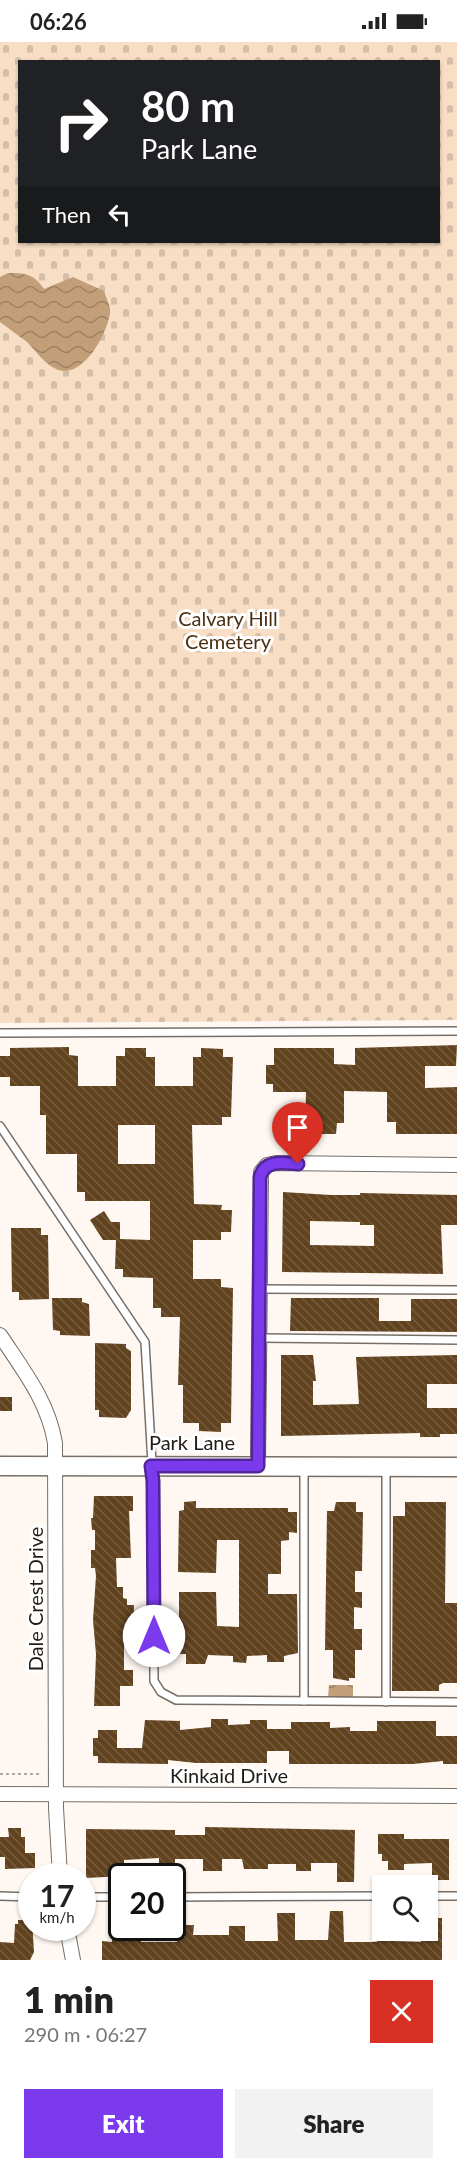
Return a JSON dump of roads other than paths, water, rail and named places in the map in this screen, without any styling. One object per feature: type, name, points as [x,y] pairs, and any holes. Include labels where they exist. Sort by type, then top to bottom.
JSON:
[{"type":"street","points":[[258,1466],[260,1177],[267,1165],[457,1165]]},
{"type":"street","name":"Dale Crest Drive","points":[[0,1335],[40,1394],[51,1419],[55,1466],[60,1863]]},
{"type":"street","name":"Park Lane","points":[[0,1466],[457,1467]]},
{"type":"street","name":"Kinkaid Drive","points":[[0,1794],[457,1796]]},
{"type":"street","points":[[69,1941],[73,1960]]},
{"type":"lane","points":[[0,1033],[457,1032]]},
{"type":"lane","points":[[0,1126],[145,1342],[153,1481],[154,1681],[157,1687],[176,1700],[457,1702]]},
{"type":"lane","points":[[259,1289],[457,1290]]},
{"type":"lane","points":[[259,1338],[457,1340]]},
{"type":"lane","points":[[304,1466],[304,1701]]},
{"type":"lane","points":[[386,1467],[386,1702]]},
{"type":"lane","points":[[0,1896],[18,1897]]},
{"type":"lane","points":[[186,1897],[372,1896]]},
{"type":"lane","points":[[438,1896],[457,1896]]},
{"type":"water","points":[[8,273],[29,275],[37,280],[44,289],[73,277],[104,291],[110,310],[108,322],[98,344],[83,363],[74,369],[64,371],[54,368],[43,360],[27,342],[0,322],[0,277]]},
{"type":"water","points":[[329,1685],[353,1685],[353,1697],[328,1697]]},
{"type":"park label","name":"Calvary Hill Cemetery","points":[[228,630]]}]
